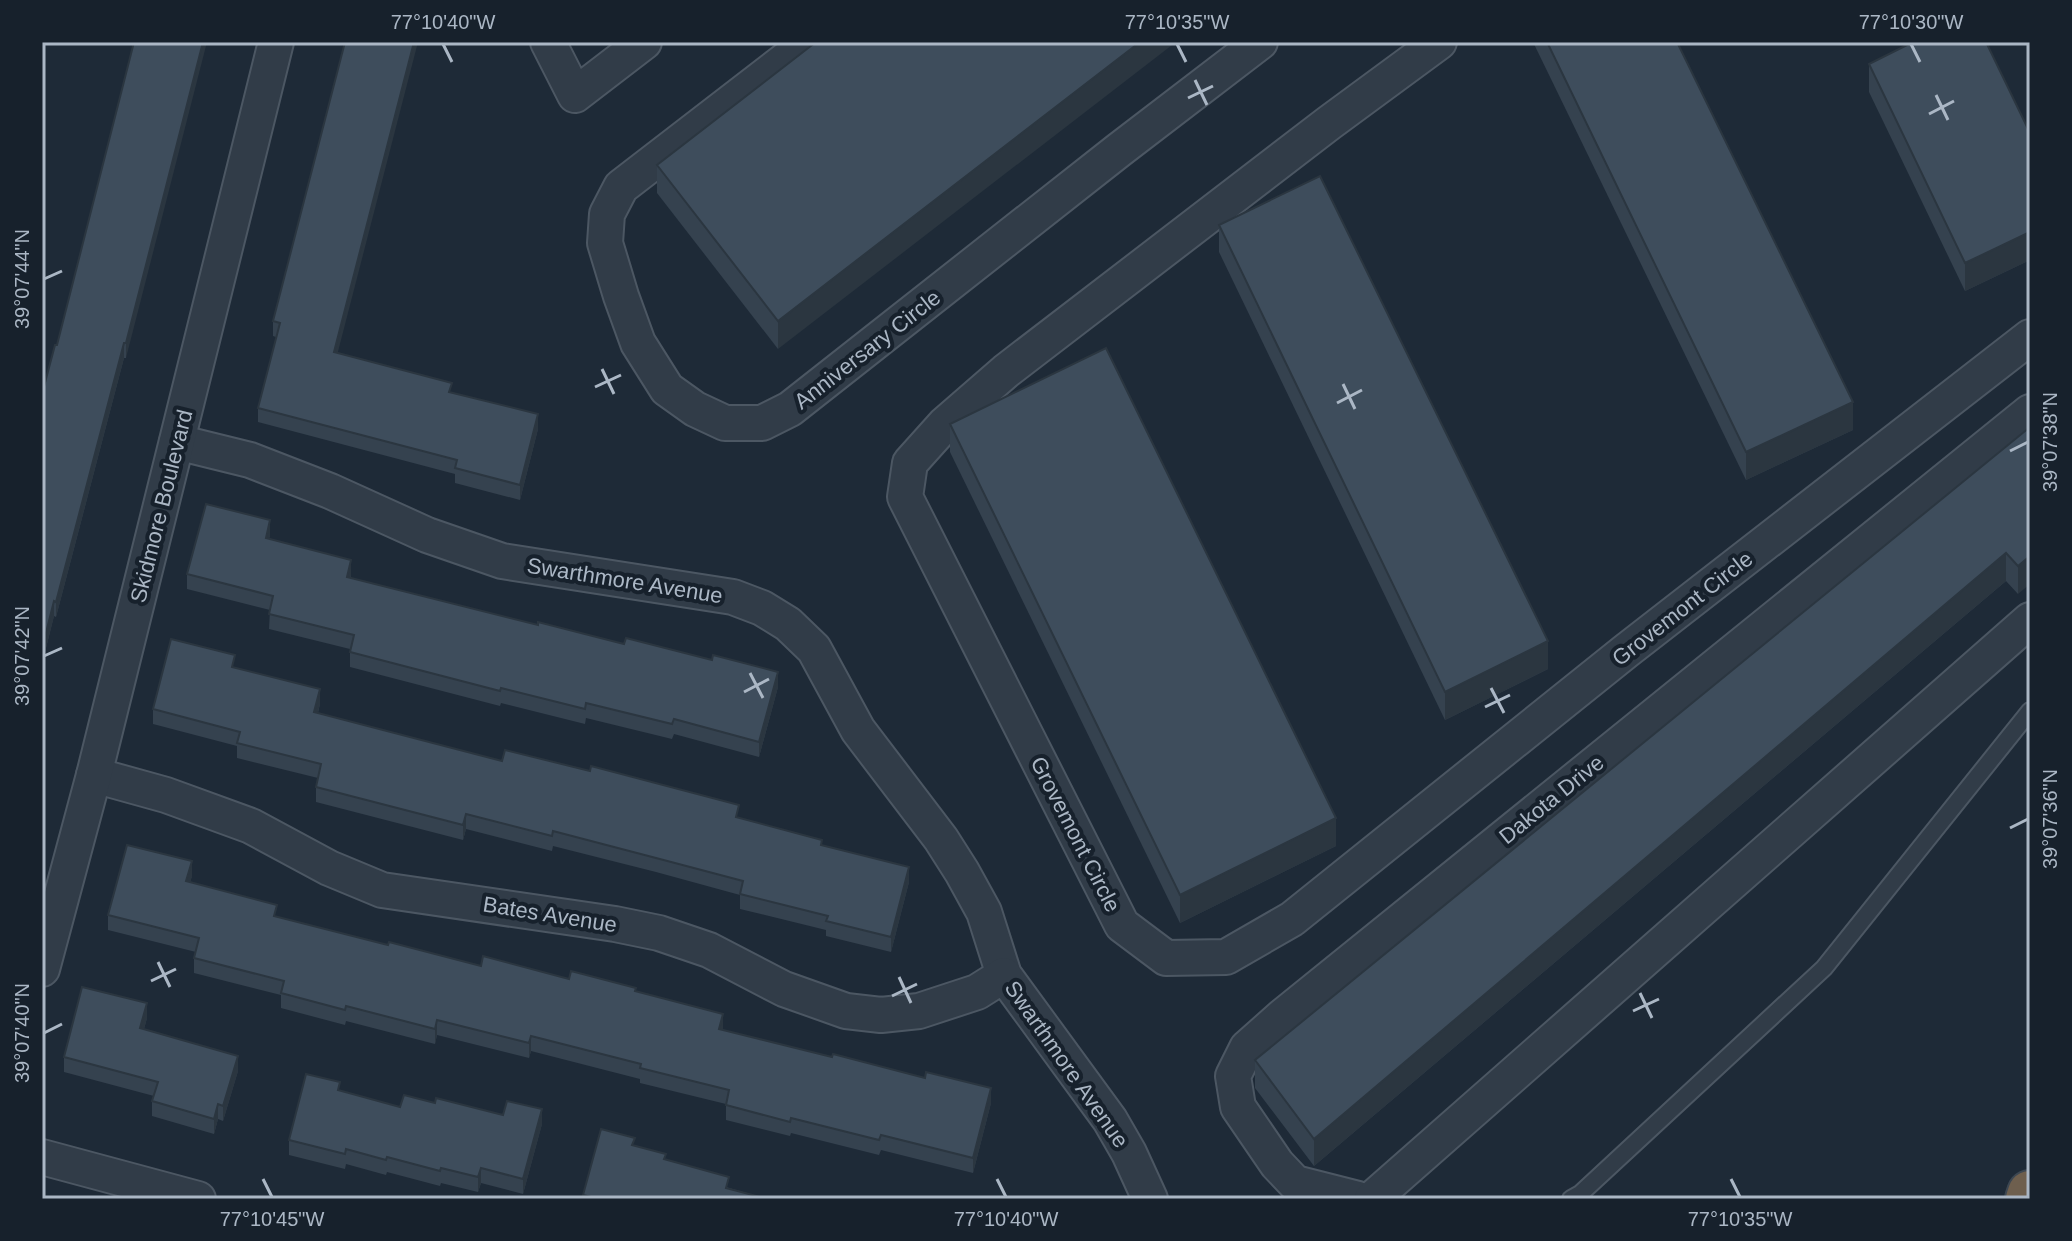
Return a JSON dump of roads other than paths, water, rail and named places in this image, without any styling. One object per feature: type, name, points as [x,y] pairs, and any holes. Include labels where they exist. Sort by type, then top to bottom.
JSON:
[{"type":"highway","points":[[2028,1199],[2030,1193]]},
{"type":"street","name":"Skidmore Boulevard","points":[[42,969],[94,775],[276,42]]},
{"type":"street","points":[[548,42],[575,95],[644,42]]},
{"type":"street","name":"Anniversary Circle","points":[[809,42],[621,187],[607,214],[605,243],[638,343],[667,389],[695,409],[725,423],[762,423],[790,409],[1260,42]]},
{"type":"street","name":"Grovemont Circle","points":[[1439,42],[1006,371],[945,424],[910,463],[905,497],[1122,925],[1166,958],[1226,957],[1292,919],[1633,646],[2030,337]]},
{"type":"street","name":"Dakota Drive","points":[[1358,1199],[1295,1183],[1277,1164],[1238,1107],[1233,1076],[1247,1048],[2030,412]]},
{"type":"street","name":"Swarthmore Avenue","points":[[177,442],[261,464],[427,535],[502,561],[733,597],[762,608],[788,624],[814,649],[858,730],[941,839],[962,872],[984,912],[1004,975],[1110,1120],[1150,1199]]},
{"type":"street","points":[[1372,1199],[2030,620]]},
{"type":"street","name":"Bates Avenue","points":[[94,775],[166,795],[251,826],[329,868],[382,890],[659,933],[709,950],[784,989],[846,1011],[881,1015],[919,1011],[977,992],[1004,975]]},
{"type":"street","points":[[42,1157],[198,1199]]},
{"type":"lane","points":[[1571,1199],[1824,968],[2030,711]]}]
